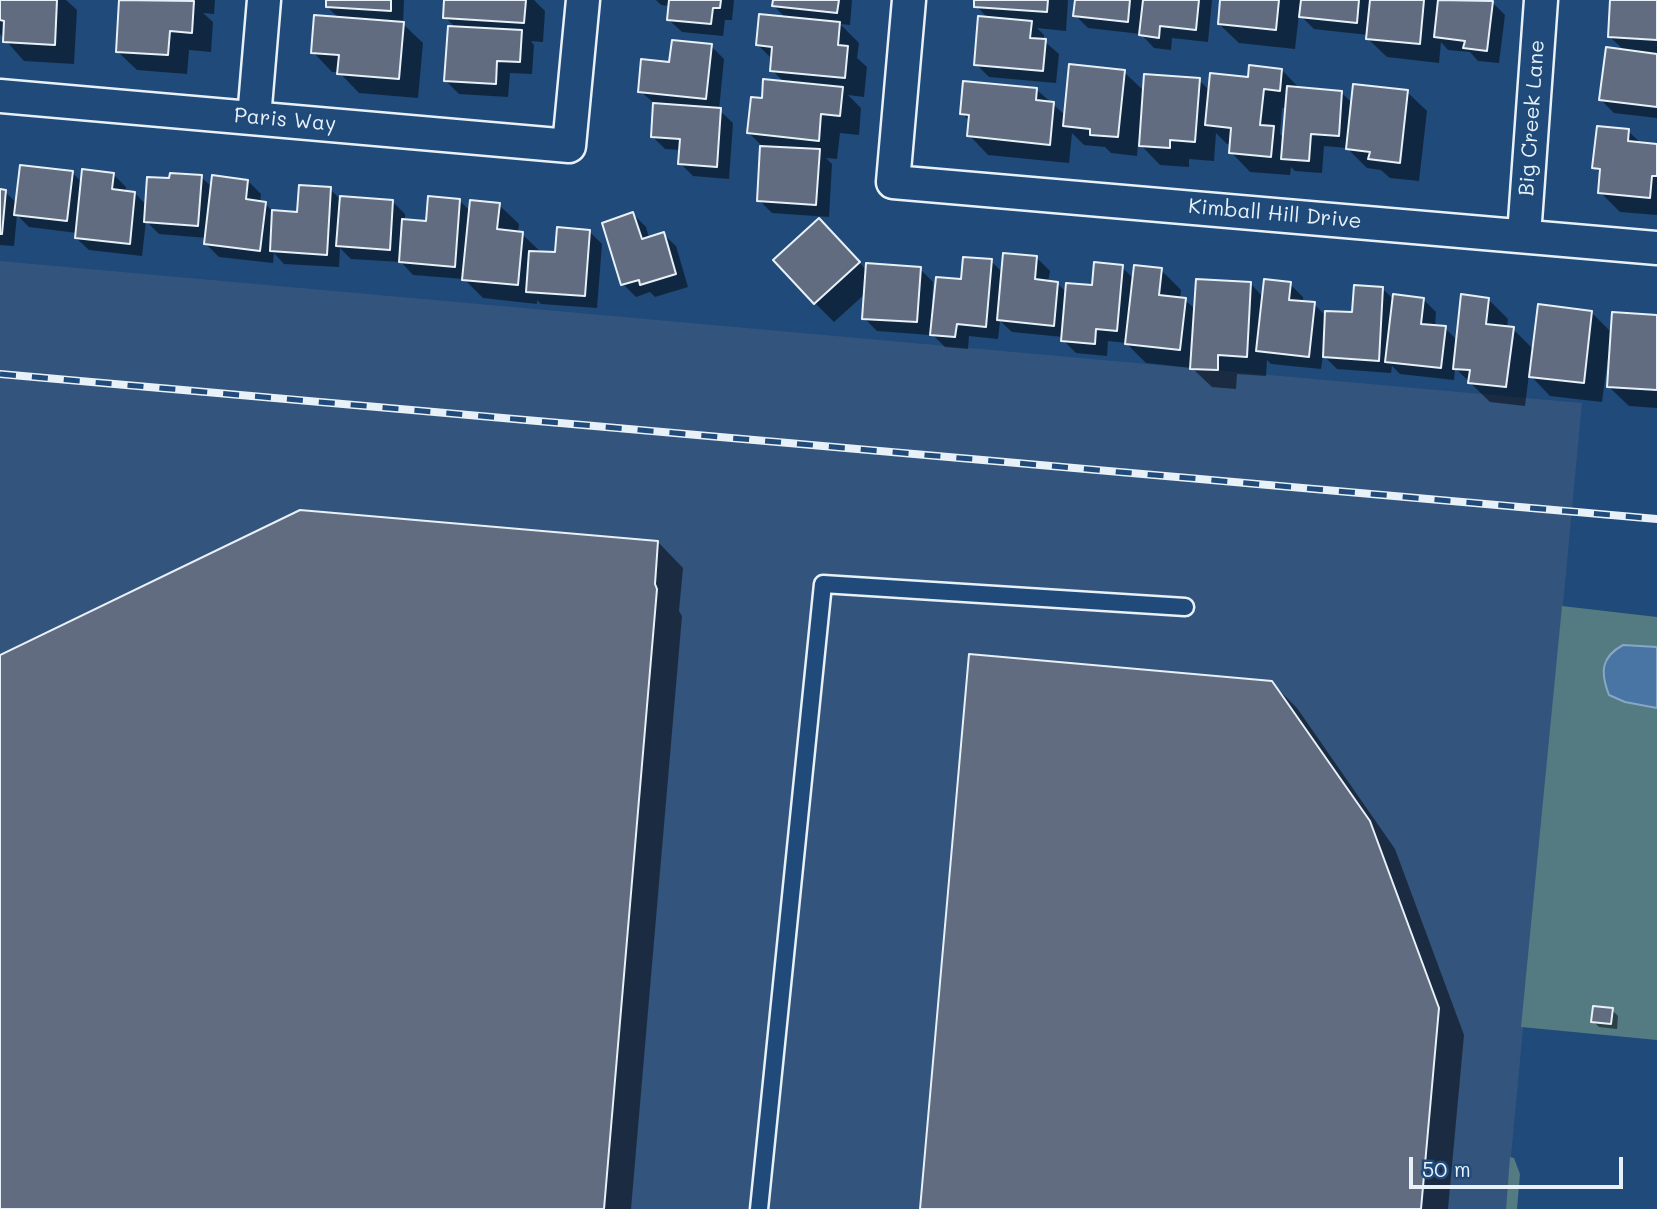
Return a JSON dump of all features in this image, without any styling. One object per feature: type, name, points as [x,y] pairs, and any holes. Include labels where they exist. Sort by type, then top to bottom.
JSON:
[{"type":"street","points":[[254,118],[264,0]]},
{"type":"street","name":"Paris Way","points":[[0,96],[569,146],[583,0]]},
{"type":"street","name":"Kimball Hill Drive","points":[[909,0],[893,182],[1657,248]]},
{"type":"street","name":"Big Creek Lane","points":[[1524,235],[1541,0]]},
{"type":"lane","points":[[760,1209],[823,584],[1185,607]]},
{"type":"shaded area","points":[[0,261],[1582,403],[1506,1209],[0,1209]]},
{"type":"shaded area","points":[[1623,645],[1657,647],[1657,708],[1625,702],[1609,695],[1604,679],[1604,666],[1610,655]]},
{"type":"green space","points":[[1562,606],[1657,617],[1657,1040],[1521,1027]]},
{"type":"green space","points":[[1510,1157],[1514,1158],[1520,1174],[1517,1209],[1506,1209]]},
{"type":"building","points":[[0,0],[57,0],[55,45],[3,42],[4,21],[0,20]]},
{"type":"building","points":[[119,0],[194,1],[192,33],[170,31],[168,55],[116,52]]},
{"type":"building","points":[[326,0],[391,0],[391,11],[326,7]]},
{"type":"building","points":[[444,0],[526,0],[524,23],[443,18]]},
{"type":"building","points":[[669,0],[721,0],[720,8],[713,8],[711,24],[667,20]]},
{"type":"building","points":[[773,0],[839,0],[837,13],[772,6]]},
{"type":"building","points":[[974,0],[1048,0],[1047,12],[974,7]]},
{"type":"building","points":[[1075,0],[1130,0],[1128,22],[1073,16]]},
{"type":"building","points":[[1143,0],[1199,0],[1196,30],[1160,26],[1159,38],[1139,35]]},
{"type":"building","points":[[1220,0],[1279,0],[1276,30],[1218,24]]},
{"type":"building","points":[[1301,0],[1359,0],[1357,23],[1299,17]]},
{"type":"building","points":[[1370,0],[1424,0],[1420,44],[1366,39]]},
{"type":"building","points":[[1438,0],[1493,1],[1487,51],[1463,48],[1465,41],[1434,37]]},
{"type":"building","points":[[1610,0],[1657,0],[1657,40],[1608,37]]},
{"type":"building","points":[[759,14],[840,22],[838,45],[848,46],[845,78],[770,71],[772,47],[756,45]]},
{"type":"building","points":[[314,15],[404,22],[399,79],[337,74],[339,55],[311,53]]},
{"type":"building","points":[[978,16],[1032,21],[1030,38],[1046,39],[1043,71],[974,65]]},
{"type":"building","points":[[448,26],[522,30],[520,62],[497,61],[496,84],[444,81]]},
{"type":"building","points":[[672,40],[712,44],[706,99],[638,92],[641,59],[669,62]]},
{"type":"building","points":[[1606,47],[1657,54],[1657,107],[1599,100]]},
{"type":"building","points":[[1069,64],[1125,70],[1118,137],[1090,135],[1090,129],[1063,126]]},
{"type":"building","points":[[1249,65],[1282,69],[1280,91],[1264,89],[1260,125],[1274,126],[1271,157],[1229,153],[1231,128],[1205,125],[1210,73],[1248,77]]},
{"type":"building","points":[[1144,74],[1200,78],[1195,142],[1170,140],[1170,148],[1139,146]]},
{"type":"building","points":[[763,79],[843,87],[840,116],[821,114],[819,141],[747,133],[751,97],[762,98]]},
{"type":"building","points":[[963,81],[1037,88],[1036,100],[1054,102],[1050,145],[967,136],[969,115],[960,114]]},
{"type":"building","points":[[1353,84],[1408,90],[1400,163],[1368,159],[1370,152],[1346,149]]},
{"type":"building","points":[[1287,86],[1342,91],[1339,136],[1311,134],[1309,161],[1281,159]]},
{"type":"building","points":[[653,103],[721,108],[717,167],[678,164],[680,139],[651,137]]},
{"type":"building","points":[[1597,126],[1629,129],[1628,141],[1657,144],[1657,176],[1652,176],[1650,198],[1598,193],[1600,169],[1592,168]]},
{"type":"building","points":[[760,146],[820,149],[816,205],[757,201]]},
{"type":"building","points":[[20,165],[73,171],[67,221],[14,215]]},
{"type":"building","points":[[82,169],[114,173],[112,189],[135,192],[130,244],[75,238]]},
{"type":"building","points":[[170,173],[202,175],[198,226],[144,222],[147,177],[169,178]]},
{"type":"building","points":[[212,175],[248,180],[246,199],[266,202],[260,251],[204,244]]},
{"type":"building","points":[[299,185],[331,187],[327,255],[270,251],[272,210],[297,212]]},
{"type":"building","points":[[0,189],[6,190],[2,234],[0,234]]},
{"type":"building","points":[[340,196],[393,200],[390,250],[336,246]]},
{"type":"building","points":[[428,196],[460,199],[455,267],[399,262],[402,219],[426,221]]},
{"type":"building","points":[[470,200],[500,203],[497,229],[523,232],[518,285],[462,280]]},
{"type":"building","points":[[633,212],[642,239],[664,232],[676,274],[640,285],[639,280],[621,285],[602,223]]},
{"type":"building","points":[[819,218],[860,262],[814,304],[773,260]]},
{"type":"building","points":[[557,227],[590,230],[585,296],[526,292],[529,251],[555,252]]},
{"type":"building","points":[[1003,253],[1037,256],[1035,279],[1058,282],[1054,326],[997,320]]},
{"type":"building","points":[[963,257],[992,259],[986,327],[957,324],[955,337],[930,335],[936,277],[961,279]]},
{"type":"building","points":[[1094,262],[1123,265],[1117,331],[1096,329],[1095,344],[1061,341],[1066,283],[1092,285]]},
{"type":"building","points":[[866,263],[921,267],[917,322],[862,319]]},
{"type":"building","points":[[1134,265],[1162,268],[1159,295],[1186,298],[1180,350],[1125,344]]},
{"type":"building","points":[[1196,279],[1251,282],[1247,357],[1218,355],[1218,370],[1190,369]]},
{"type":"building","points":[[1264,279],[1291,282],[1289,300],[1315,302],[1309,357],[1256,351]]},
{"type":"building","points":[[1354,285],[1383,287],[1379,361],[1323,357],[1325,311],[1352,312]]},
{"type":"building","points":[[1393,294],[1424,298],[1421,324],[1446,326],[1441,368],[1385,362]]},
{"type":"building","points":[[1461,294],[1489,298],[1486,324],[1514,327],[1506,387],[1468,383],[1470,370],[1453,369]]},
{"type":"building","points":[[1538,304],[1592,311],[1584,383],[1529,377]]},
{"type":"building","points":[[1612,312],[1657,315],[1657,390],[1607,387]]},
{"type":"building","points":[[300,510],[658,541],[655,584],[657,589],[604,1209],[0,1209],[0,655]]},
{"type":"building","points":[[969,654],[1272,681],[1370,821],[1439,1008],[1421,1209],[920,1209]]},
{"type":"building","points":[[1593,1006],[1613,1008],[1611,1024],[1591,1022]]},
{"type":"railway","points":[[0,374],[1657,519]]}]
